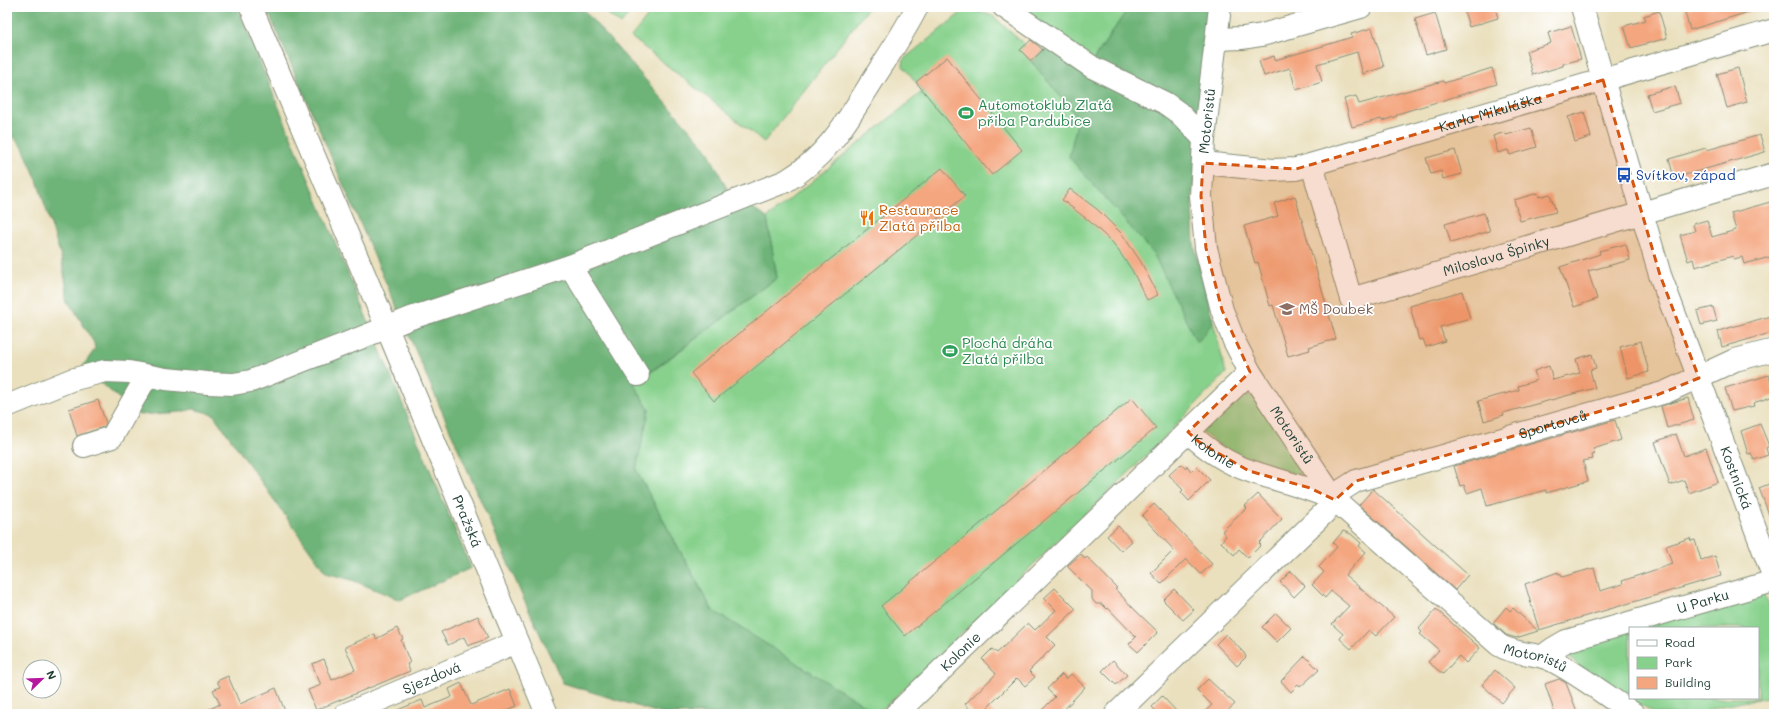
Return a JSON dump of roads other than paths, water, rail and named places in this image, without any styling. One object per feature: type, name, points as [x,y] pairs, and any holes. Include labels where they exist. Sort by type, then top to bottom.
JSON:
[{"type":"street","name":"Pražská","points":[[251,7],[388,328],[547,714]]},
{"type":"street","points":[[7,406],[70,380],[104,371],[129,372],[166,380],[207,383],[233,384],[251,381],[411,318],[570,266],[768,189],[803,171],[822,154],[845,124],[917,7]]},
{"type":"street","points":[[1004,7],[1092,67],[1165,103],[1179,113],[1204,138]]},
{"type":"street","name":"Motoristů","points":[[1220,7],[1204,138],[1202,196],[1206,248],[1222,310],[1234,341],[1250,372],[1335,500],[1499,645],[1512,651],[1543,656],[1634,714]]},
{"type":"street","points":[[1217,39],[1243,38],[1262,35],[1362,7]]},
{"type":"street","name":"Kostnická","points":[[1582,7],[1660,275],[1774,580]]},
{"type":"street","name":"Karla Mikuláška","points":[[1203,163],[1286,170],[1312,165],[1774,30]]},
{"type":"street","name":"Miloslava Špinky","points":[[1312,165],[1351,299],[1774,174]]},
{"type":"street","points":[[570,266],[638,374]]},
{"type":"street","name":"Sportovců","points":[[1335,500],[1342,490],[1356,481],[1666,392],[1735,360],[1774,350]]},
{"type":"street","points":[[1188,432],[1250,372]]},
{"type":"street","points":[[84,446],[112,437],[148,376]]},
{"type":"street","name":"Kolonie","points":[[896,714],[1188,432],[1210,451],[1231,463],[1249,471],[1310,488],[1335,500]]},
{"type":"street","points":[[1116,714],[1325,512],[1335,500]]},
{"type":"street","name":"U Parku","points":[[1543,656],[1566,641],[1774,580]]},
{"type":"street","name":"Sjezdová","points":[[359,711],[518,642]]},
{"type":"place","name":"Automotoklub Zlatá přiba Pardubice","points":[[966,113]]},
{"type":"place","name":"Svítkov, západ","points":[[1624,175]]},
{"type":"place","name":"Restaurace Zlatá přilba","points":[[867,218]]},
{"type":"place","name":"MŠ Doubek","points":[[1287,309]]},
{"type":"place","name":"Plochá dráha Zlatá přilba","points":[[950,351]]}]
